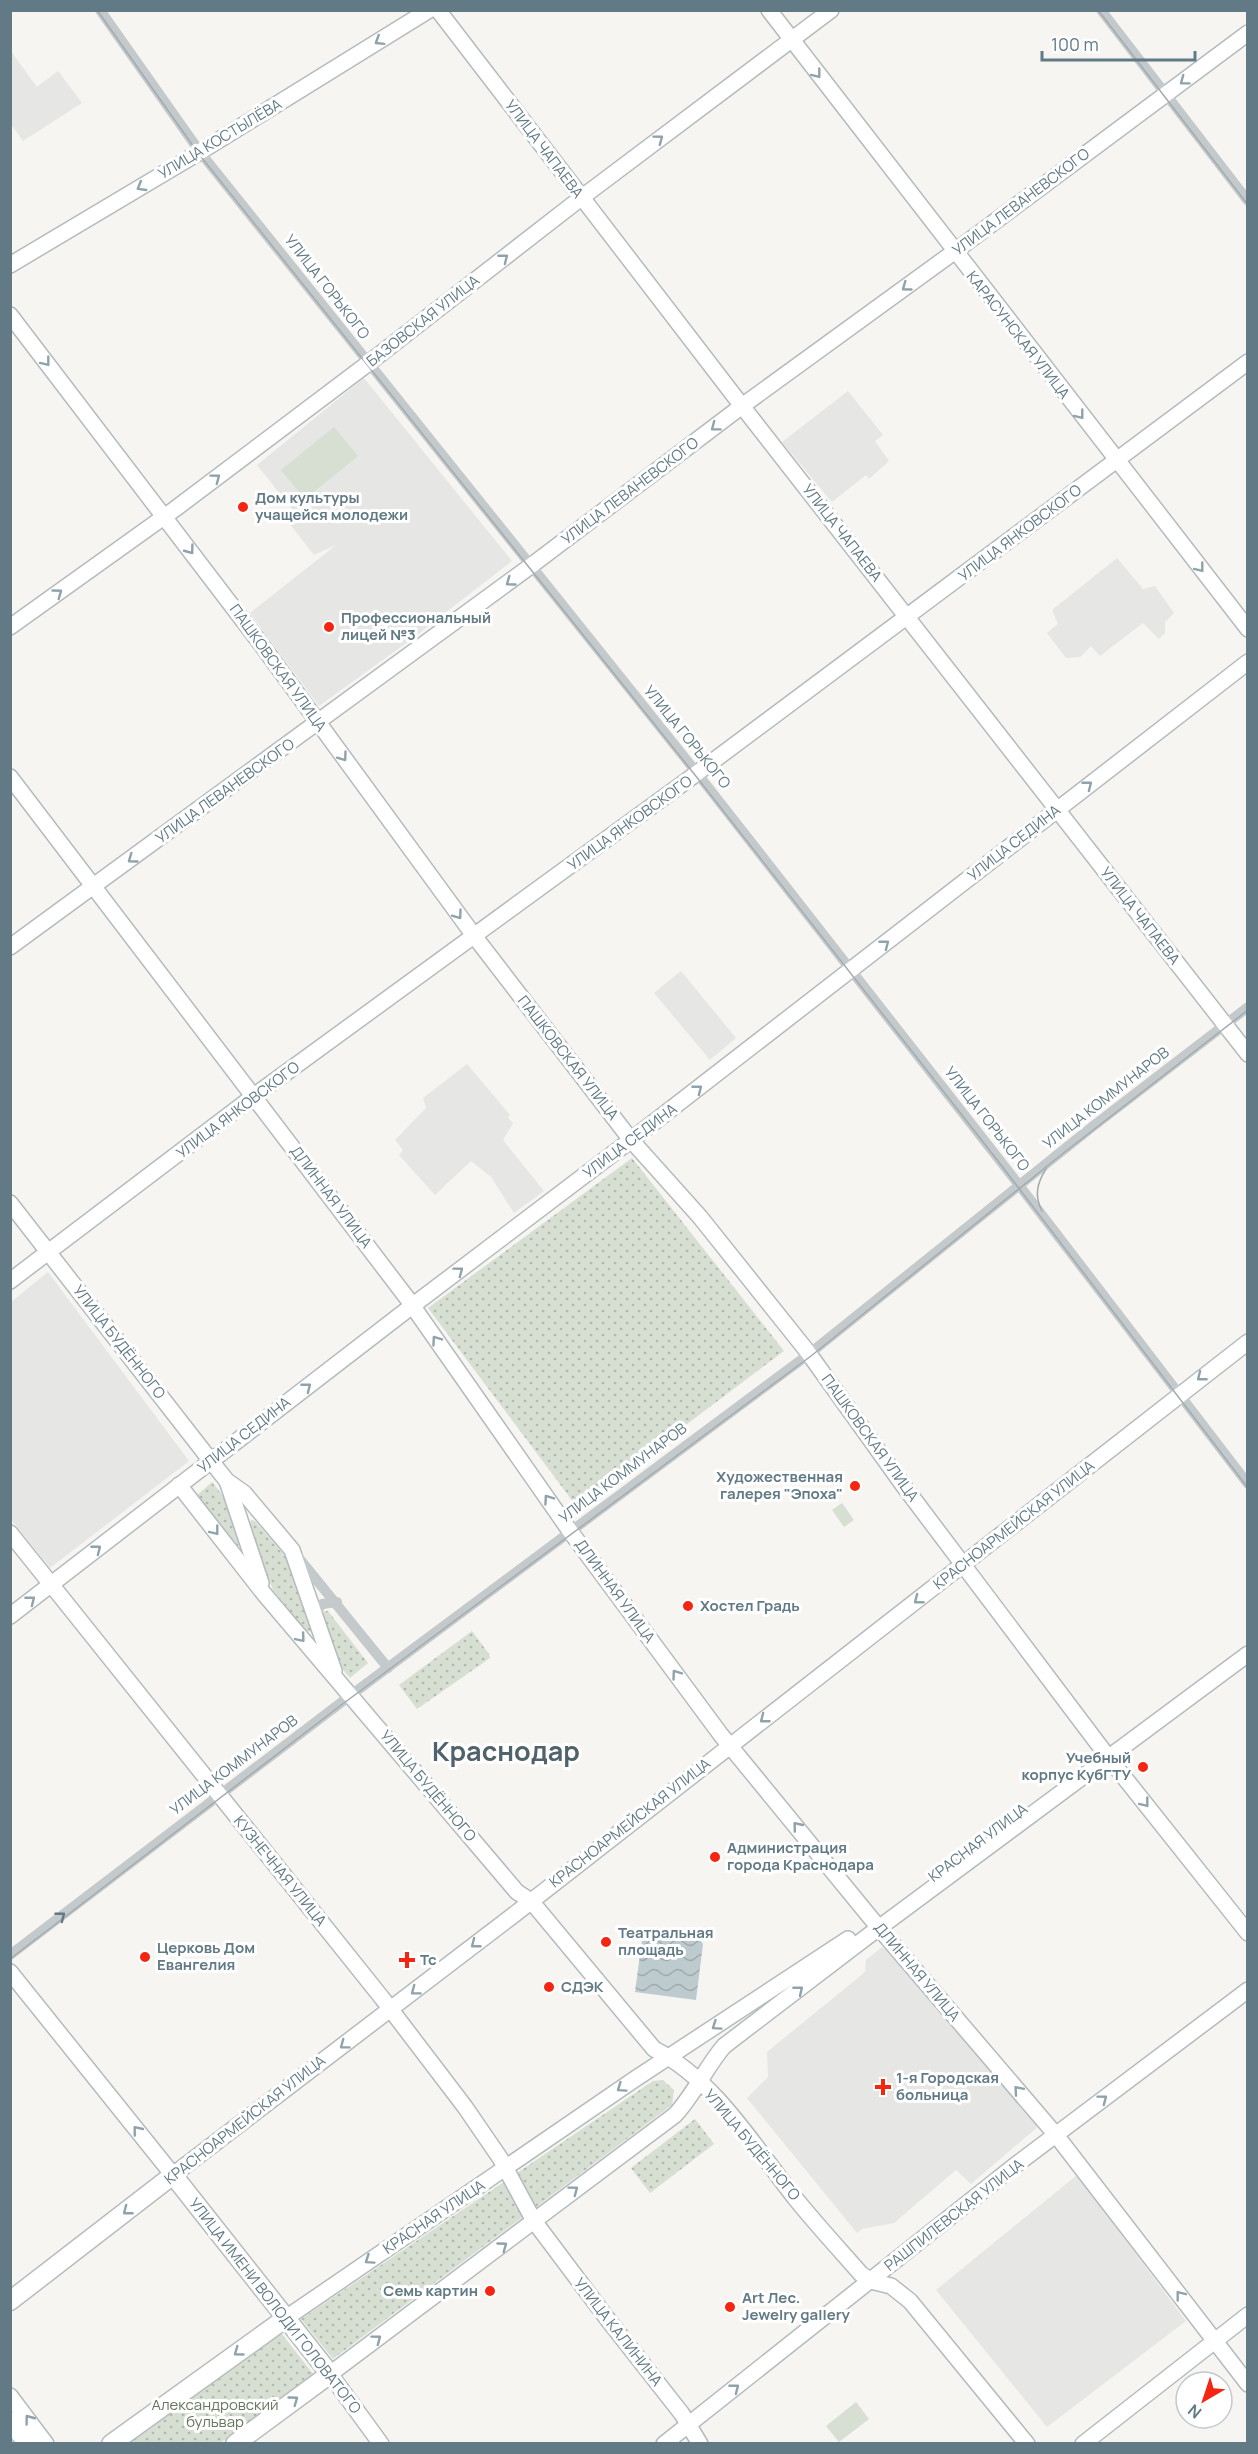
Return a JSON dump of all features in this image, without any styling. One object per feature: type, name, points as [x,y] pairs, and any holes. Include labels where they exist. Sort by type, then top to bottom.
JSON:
[{"type":"main road","name":"КРАСНОАРМЕЙСКАЯ УЛИЦА","points":[[10,2301],[173,2175]]},
{"type":"main road","name":"УЛИЦА ИМЕНИ ВОЛОДИ ГОЛОВАТОГО","points":[[173,2175],[330,2374]]},
{"type":"main road","name":"КРАСНАЯ УЛИЦА","points":[[111,2444],[286,2318]]},
{"type":"main road","name":"КРАСНАЯ УЛИЦА","points":[[235,2444],[330,2374]]},
{"type":"main road","points":[[10,2421],[28,2444]]},
{"type":"street","name":"УЛИЦА ГОРЬКОГО","points":[[100,10],[200,152],[697,773],[1019,1185],[1248,1484]]},
{"type":"street","name":"УЛИЦА КОСТЫЛЁВА","points":[[10,265],[200,152],[429,10]]},
{"type":"street","name":"УЛИЦА ЧАПАЕВА","points":[[438,10],[742,406],[1248,1054]]},
{"type":"street","name":"КАРАСУНСКАЯ УЛИЦА","points":[[769,10],[1248,629]]},
{"type":"street","name":"БАЗОВСКАЯ УЛИЦА","points":[[10,627],[165,516],[368,364],[581,198],[831,10]]},
{"type":"street","points":[[1101,10],[1248,201]]},
{"type":"street","name":"УЛИЦА ЛЕВАНЕВСКОГО","points":[[10,947],[531,567],[742,406],[954,252],[1248,33]]},
{"type":"street","name":"ПАШКОВСКАЯ УЛИЦА","points":[[10,315],[165,516],[475,937],[631,1140],[700,1217],[809,1354],[1106,1753],[1248,1933]]},
{"type":"street","name":"УЛИЦА ЯНКОВСКОГО","points":[[10,1281],[254,1096],[475,937],[1248,362]]},
{"type":"street","name":"УЛИЦА СЕДИНА","points":[[10,1616],[631,1140],[1248,662]]},
{"type":"street","name":"ДЛИННАЯ УЛИЦА","points":[[10,777],[412,1306],[570,1531],[730,1745],[876,1924],[1056,2135],[1248,2384]]},
{"type":"street","name":"УЛИЦА КОММУНАРОВ","points":[[10,1955],[350,1696],[809,1354],[1019,1185],[1248,1007]]},
{"type":"street","name":"УЛИЦА БУДЁННОГО","points":[[10,1203],[227,1481],[244,1493],[337,1602],[388,1668]]},
{"type":"street","name":"КРАСНОАРМЕЙСКАЯ УЛИЦА","points":[[173,2175],[531,1901],[1248,1342]]},
{"type":"street","name":"УЛИЦА БУДЁННОГО","points":[[227,1481],[265,1595]]},
{"type":"street","name":"УЛИЦА БУДЁННОГО","points":[[179,1485],[265,1595],[336,1680],[517,1892],[531,1901],[654,2049],[670,2057],[715,2097],[861,2274],[871,2281],[891,2286],[910,2301],[1027,2444]]},
{"type":"street","name":"КУЗНЕЧНАЯ УЛИЦА","points":[[10,1533],[390,2009],[465,2107],[505,2169],[534,2221]]},
{"type":"street","name":"УЛИЦА БУДЁННОГО","points":[[292,1550],[336,1680]]},
{"type":"street","points":[[315,1614],[322,1604],[337,1602]]},
{"type":"street","name":"КРАСНАЯ УЛИЦА","points":[[330,2374],[675,2115],[700,2083],[714,2058],[724,2046],[772,2011],[876,1924],[1106,1753],[1248,1642]]},
{"type":"street","name":"КРАСНАЯ УЛИЦА","points":[[1106,1753],[1248,1654]]},
{"type":"street","name":"КРАСНАЯ УЛИЦА","points":[[286,2318],[634,2079],[876,1924]]},
{"type":"street","name":"УЛИЦА ИМЕНИ ВОЛОДИ ГОЛОВАТОГО","points":[[10,1972],[173,2175]]},
{"type":"street","name":"РАШПИЛЕВСКАЯ УЛИЦА","points":[[664,2444],[1056,2135],[1248,1990]]},
{"type":"street","points":[[762,1995],[772,2011]]},
{"type":"street","name":"УЛИЦА КАЛИНИНА","points":[[534,2221],[689,2424],[700,2444]]},
{"type":"street","points":[[1095,2444],[1218,2344],[1248,2315]]},
{"type":"street","points":[[1083,2444],[1218,2344],[1248,2326]]},
{"type":"street","name":"УЛИЦА ИМЕНИ ВОЛОДИ ГОЛОВАТОГО","points":[[330,2374],[381,2444]]},
{"type":"street","points":[[10,2396],[46,2444]]},
{"type":"shaded area","points":[[10,50],[37,87],[58,71],[82,103],[23,141],[11,124]]},
{"type":"shaded area","points":[[364,378],[512,561],[409,641],[319,706],[250,613],[336,545],[314,555],[289,523],[296,514],[257,465]]},
{"type":"shaded area","points":[[848,391],[883,435],[875,441],[889,461],[869,479],[866,475],[832,502],[782,442]]},
{"type":"shaded area","points":[[1117,558],[1143,589],[1155,586],[1174,613],[1165,622],[1165,633],[1159,639],[1143,623],[1100,656],[1091,646],[1080,657],[1066,658],[1047,633],[1058,624],[1052,610]]},
{"type":"shaded area","points":[[681,971],[736,1038],[710,1060],[654,993]]},
{"type":"shaded area","points":[[467,1064],[510,1115],[508,1118],[513,1123],[503,1140],[544,1191],[514,1213],[491,1177],[471,1161],[435,1195],[399,1155],[403,1150],[395,1140],[426,1108],[423,1098]]},
{"type":"shaded area","points":[[48,1272],[189,1461],[50,1568],[10,1518],[11,1302]]},
{"type":"shaded area","name":"1-я Городская больница","points":[[882,1947],[896,1956],[1040,2125],[971,2184],[956,2170],[894,2223],[862,2229],[857,2233],[747,2098],[768,2077],[767,2052],[865,1972],[866,1960]]},
{"type":"shaded area","points":[[1077,2175],[1186,2321],[1047,2427],[936,2290]]},
{"type":"green space","points":[[334,427],[358,456],[305,499],[281,470]]},
{"type":"green space","points":[[632,1158],[784,1351],[577,1507],[428,1308]]},
{"type":"green space","points":[[212,1482],[226,1500],[240,1544],[238,1546],[195,1497]]},
{"type":"green space","points":[[842,1503],[854,1520],[844,1527],[832,1510]]},
{"type":"green space","points":[[251,1520],[255,1521],[289,1561],[313,1628],[310,1632],[304,1629],[273,1590],[249,1527]]},
{"type":"green space","points":[[324,1611],[328,1611],[368,1663],[350,1678],[338,1664],[322,1615]]},
{"type":"green space","points":[[472,1631],[490,1658],[417,1709],[399,1685]]},
{"type":"green space","points":[[663,2080],[674,2090],[672,2105],[333,2359],[301,2319],[653,2081]]},
{"type":"green space","points":[[695,2119],[714,2144],[650,2193],[631,2168]]},
{"type":"green space","name":"Александровский бульвар","points":[[281,2333],[314,2375],[220,2443],[125,2444]]},
{"type":"green space","points":[[856,2402],[869,2419],[839,2442],[826,2426]]},
{"type":"water","points":[[643,1932],[700,1940],[703,1944],[696,2000],[635,1992]]},
{"type":"tram line","points":[[97,10],[198,153],[695,775],[998,1161],[1248,1488]]},
{"type":"tram line","points":[[1098,10],[1248,205]]},
{"type":"tram line","points":[[10,1959],[340,1706],[811,1356],[1061,1155],[1248,1010]]},
{"type":"tram line","points":[[1042,1211],[1038,1200],[1038,1190],[1040,1179],[1046,1169]]},
{"type":"place","name":"Дом культуры учащейся молодежи","points":[[243,507]]},
{"type":"place","name":"Профессиональный лицей №3","points":[[329,627]]},
{"type":"place","name":"Художественная галерея \"Эпоха\"","points":[[855,1486]]},
{"type":"place","name":"Хостел Градь","points":[[688,1606]]},
{"type":"place","name":"Учебный корпус КубГТУ","points":[[1143,1767]]},
{"type":"place","name":"Администрация города Краснодара","points":[[715,1857]]},
{"type":"place","name":"Театральная площадь","points":[[606,1942]]},
{"type":"place","name":"Церковь Дом Евангелия","points":[[145,1957]]},
{"type":"place","name":"Тс","points":[[407,1960]]},
{"type":"place","name":"СДЭК","points":[[549,1987]]},
{"type":"place","name":"1-я Городская больница","points":[[883,2087]]},
{"type":"place","name":"Семь картин","points":[[490,2291]]},
{"type":"place","name":"Art Лес. Jewelry gallery","points":[[730,2307]]},
{"type":"district","name":"Краснодар","points":[[506,1752]]}]
